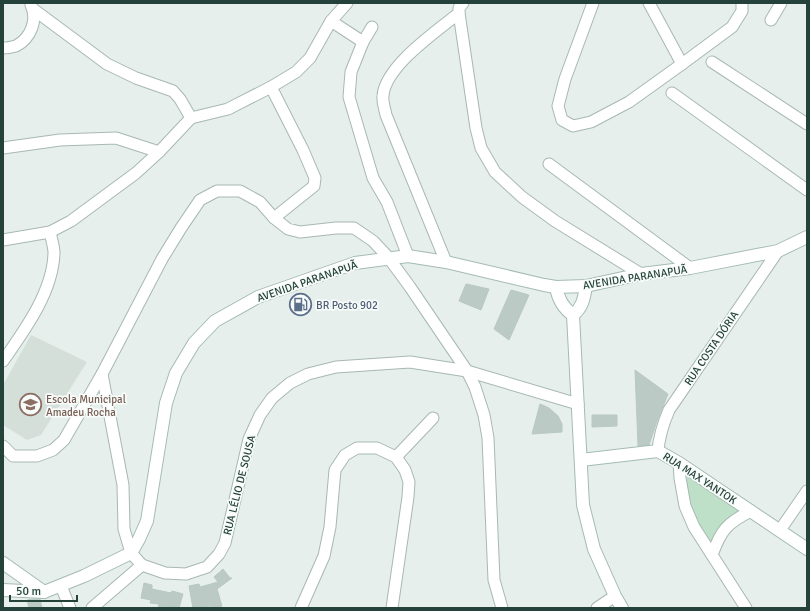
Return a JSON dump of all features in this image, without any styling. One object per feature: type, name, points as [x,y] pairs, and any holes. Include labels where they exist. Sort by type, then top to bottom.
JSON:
[{"type":"street","points":[[3,240],[50,232],[71,221],[136,173],[159,152],[191,118],[228,109],[271,87],[296,72],[310,58],[331,21],[347,3]]},
{"type":"street","points":[[593,3],[565,79],[558,106],[562,120],[573,126],[591,122],[629,102],[732,28],[742,11],[742,3]]},
{"type":"street","points":[[649,3],[682,64]]},
{"type":"street","points":[[771,20],[781,3]]},
{"type":"street","points":[[3,48],[14,47],[23,41],[30,32],[34,19],[31,6]]},
{"type":"street","points":[[31,6],[107,64],[136,78],[173,91],[180,99],[191,118]]},
{"type":"street","points":[[446,262],[386,115],[382,96],[387,81],[400,62],[461,8]]},
{"type":"street","points":[[461,8],[476,128],[481,148],[495,172],[522,198],[555,221],[642,274]]},
{"type":"street","points":[[331,21],[363,42]]},
{"type":"street","points":[[372,27],[363,42],[351,72],[349,96],[372,178],[387,202],[408,256]]},
{"type":"street","points":[[712,62],[807,124]]},
{"type":"street","points":[[271,87],[303,150],[315,178],[314,186],[274,218]]},
{"type":"street","points":[[672,93],[807,190]]},
{"type":"street","points":[[3,148],[60,140],[116,138],[159,152]]},
{"type":"street","points":[[549,164],[690,268]]},
{"type":"street","points":[[3,446],[8,455],[37,456],[53,450],[64,440],[102,374],[162,259],[200,200],[217,191],[240,191],[260,202],[274,218],[288,229],[300,232],[336,228],[354,228],[373,241],[388,257],[467,371],[474,387],[488,438],[494,580],[502,608]]},
{"type":"street","points":[[3,362],[32,319],[46,287],[52,267],[54,252],[50,232]]},
{"type":"street","name":"AVENIDA PARANAPUÃ","points":[[131,552],[147,521],[166,403],[176,373],[194,343],[216,321],[258,297],[355,263],[388,257],[408,256],[446,262],[509,278],[556,287],[586,286],[642,274],[690,268],[778,250],[807,237]]},
{"type":"street","name":"RUA COSTA DÓRIA","points":[[658,451],[659,436],[669,410],[778,250]]},
{"type":"street","points":[[586,286],[582,305],[573,315],[583,505],[594,549],[622,608]]},
{"type":"street","points":[[556,287],[559,299],[564,308],[573,315]]},
{"type":"street","name":"RUA LÉLIO DE SOUSA","points":[[142,565],[165,573],[186,574],[207,567],[219,554],[225,543],[249,439],[260,415],[272,398],[290,383],[308,374],[336,367],[410,362],[467,371],[578,404]]},
{"type":"street","points":[[92,608],[142,565],[131,552],[124,529],[123,484],[102,374]]},
{"type":"street","points":[[396,457],[432,418]]},
{"type":"street","points":[[301,608],[324,556],[330,527],[335,470],[345,455],[357,448],[377,448],[396,457],[405,470],[409,482],[392,608]]},
{"type":"street","name":"RUA MAX YANTOK","points":[[580,460],[658,451],[679,463],[807,549]]},
{"type":"street","points":[[679,463],[685,506],[694,527],[746,608]]},
{"type":"street","points":[[780,530],[807,491]]},
{"type":"street","points":[[712,555],[725,527],[736,518],[751,511]]},
{"type":"street","points":[[3,590],[44,592],[84,576],[131,552]]},
{"type":"street","points":[[3,563],[44,592]]},
{"type":"street","points":[[61,586],[70,608]]},
{"type":"street","points":[[597,608],[615,596]]},
{"type":"shaded area","name":"Escola Municipal Amadeu Rocha","points":[[31,335],[87,362],[41,435],[27,440],[3,425],[3,385]]},
{"type":"green space","points":[[687,477],[690,477],[733,504],[740,512],[724,522],[709,547],[700,534],[684,483]]},
{"type":"building","points":[[466,284],[489,289],[481,310],[459,301]]},
{"type":"building","points":[[511,290],[529,295],[509,340],[494,329]]},
{"type":"building","points":[[635,370],[668,394],[649,445],[638,446]]},
{"type":"building","points":[[540,404],[549,408],[558,416],[562,424],[562,432],[532,434]]},
{"type":"building","points":[[592,415],[617,415],[617,426],[592,427]]},
{"type":"building","points":[[223,569],[230,578],[232,578],[217,589],[222,606],[215,608],[211,608],[211,606],[193,608],[189,586],[199,584],[200,587],[218,582],[214,577]]},
{"type":"building","points":[[144,583],[152,585],[152,589],[171,593],[172,591],[183,594],[179,608],[167,606],[166,608],[158,608],[159,604],[150,603],[151,600],[141,598]]},
{"type":"building","points":[[40,599],[42,608],[29,608],[27,600]]},
{"type":"place","name":"BR Posto 902","points":[[301,305]]},
{"type":"place","name":"Escola Municipal Amadeu Rocha","points":[[31,405]]}]
